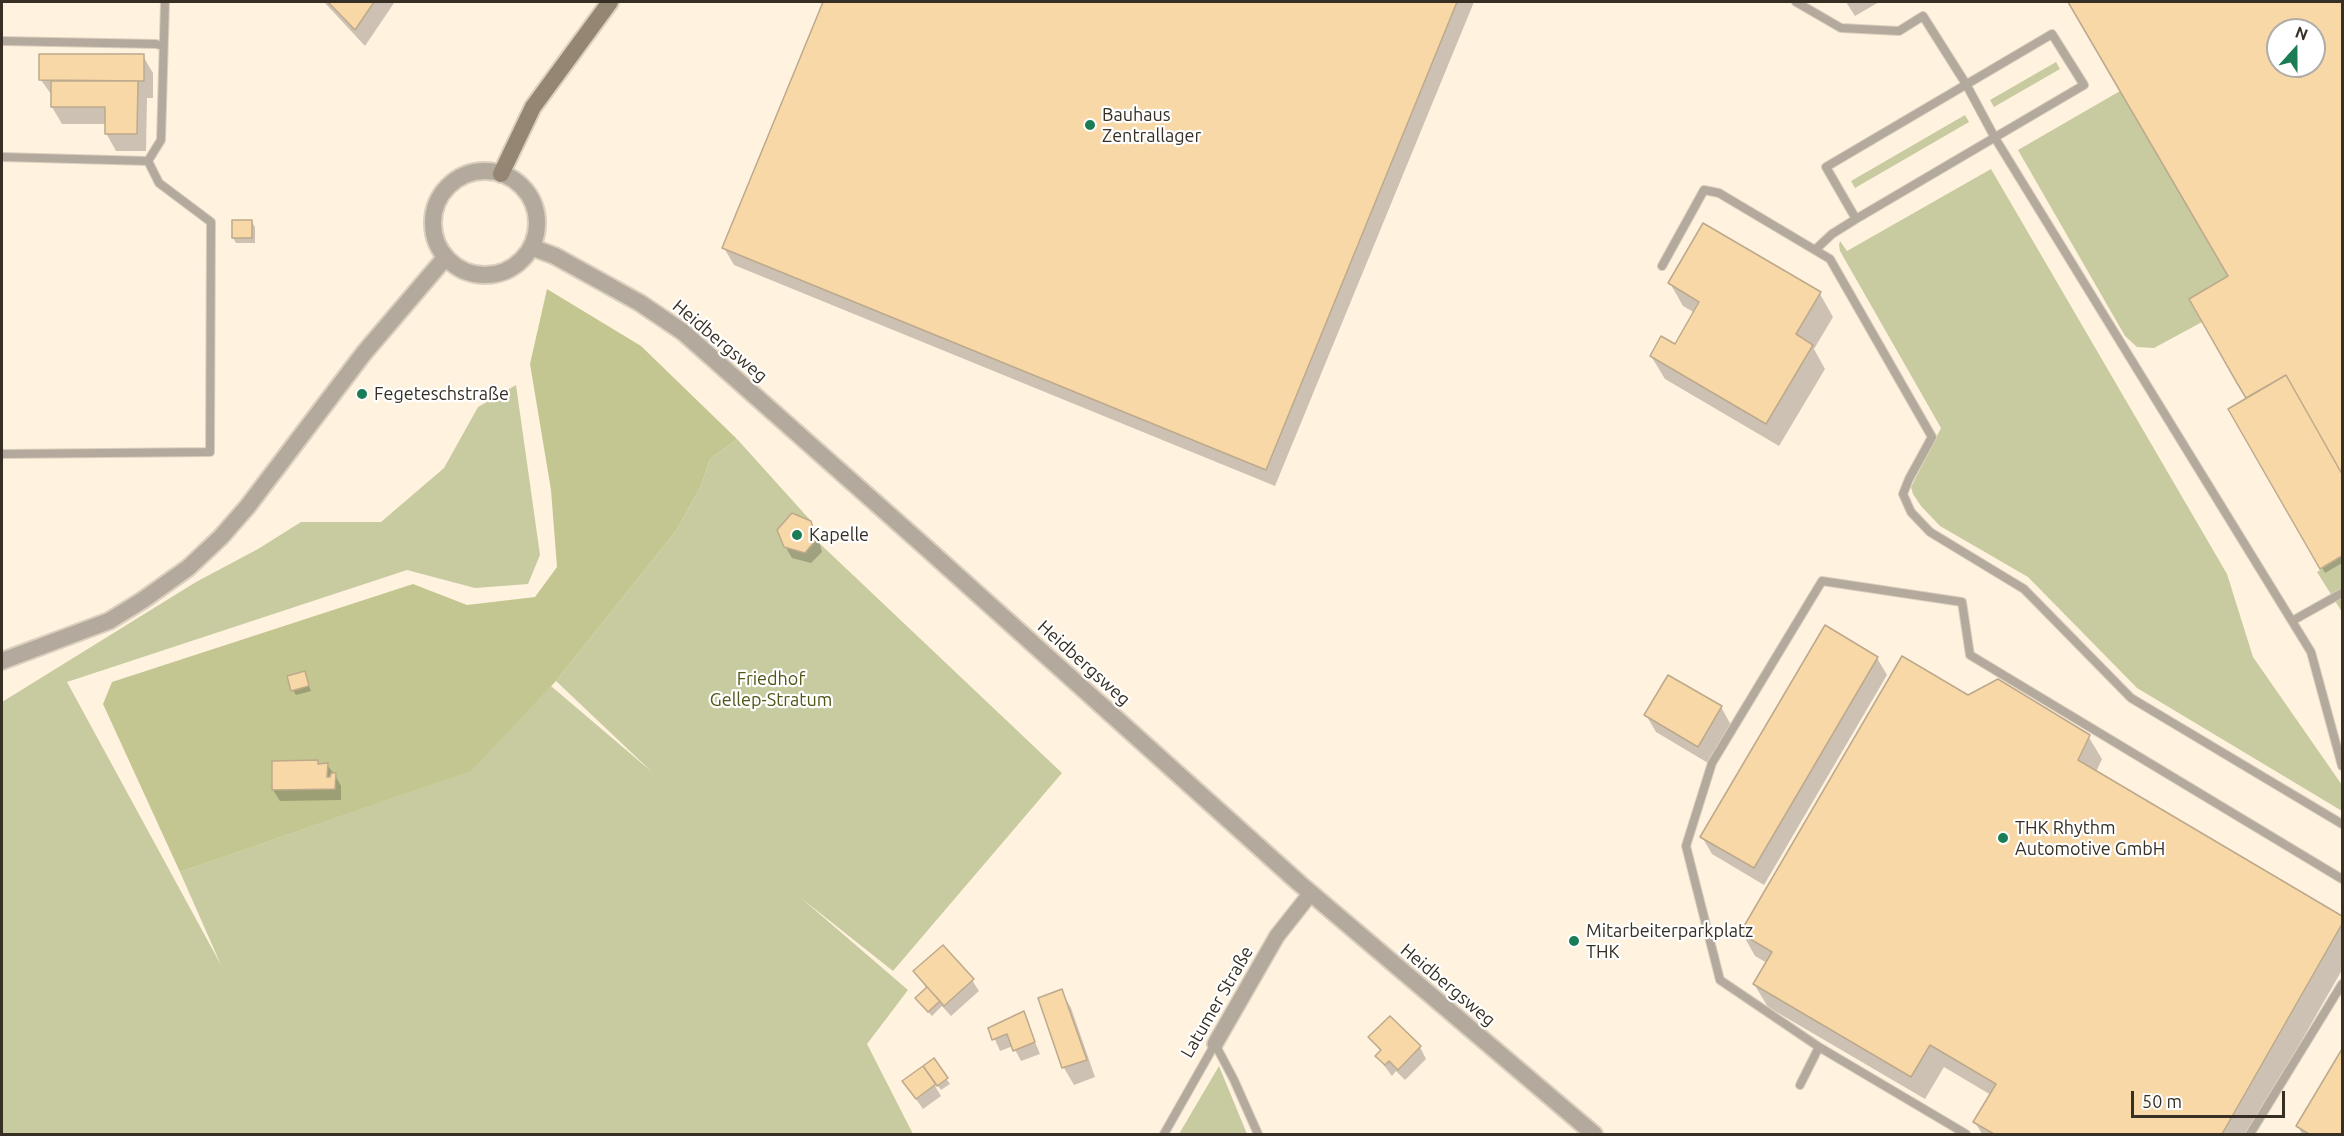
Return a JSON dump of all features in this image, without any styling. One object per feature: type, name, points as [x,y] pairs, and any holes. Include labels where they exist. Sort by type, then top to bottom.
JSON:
[{"type":"main road","points":[[501,174],[532,107],[610,2]]},
{"type":"street","points":[[484,171],[501,174],[514,181],[526,191],[537,218],[536,233],[531,247],[521,261],[508,270],[491,275],[474,275],[458,269],[445,258],[436,243],[432,227],[434,210],[441,194],[453,182],[467,174],[484,171]]},
{"type":"street","name":"Heidbergsweg","points":[[531,247],[555,256],[640,303],[683,332],[1311,893],[1594,1134]]},
{"type":"street","points":[[2,661],[109,621],[188,568],[221,537],[248,506],[364,353],[445,258]]},
{"type":"street","name":"Latumer Straße","points":[[1215,1044],[1277,936],[1311,893]]},
{"type":"lane","points":[[148,161],[161,140],[165,2]]},
{"type":"lane","points":[[1796,2],[1841,28],[1899,31],[1923,16],[1995,138],[2311,652],[2343,766]]},
{"type":"lane","points":[[1815,250],[1832,234],[1856,219],[2084,85],[2052,34],[1826,167],[1856,219]]},
{"type":"lane","points":[[2,41],[163,46]]},
{"type":"lane","points":[[2,157],[148,161]]},
{"type":"lane","points":[[2,454],[210,452],[211,222],[159,183],[148,161]]},
{"type":"lane","points":[[1662,266],[1704,190],[1719,193],[1830,259],[1932,437],[1903,494],[1911,512],[1930,532],[2024,589],[2131,698],[2343,824]]},
{"type":"lane","points":[[1966,1134],[1819,1047],[1720,980],[1686,846],[1712,763],[1822,581],[1962,602],[1970,655],[2343,879]]},
{"type":"lane","points":[[2292,621],[2343,593]]},
{"type":"lane","points":[[2250,1134],[2343,984]]},
{"type":"lane","points":[[1215,1044],[1258,1134]]},
{"type":"lane","name":"Latumer Straße","points":[[1164,1134],[1215,1044]]},
{"type":"lane","points":[[1800,1085],[1819,1047]]},
{"type":"green space","points":[[2056,62],[2060,69],[1994,107],[1990,100]]},
{"type":"green space","points":[[2120,91],[2228,276],[2189,299],[2202,322],[2154,348],[2137,347],[2125,336],[2018,150]]},
{"type":"green space","points":[[1965,115],[1969,122],[1855,188],[1851,181]]},
{"type":"green space","points":[[1991,169],[2227,574],[2253,657],[2342,785],[2342,811],[2137,688],[2028,577],[1940,526],[1913,494],[1911,487],[1941,428],[1840,251],[1839,245],[1840,241],[1847,251]]},
{"type":"green space","points":[[547,289],[641,346],[737,439],[710,459],[701,486],[676,531],[556,681],[471,771],[180,872],[103,704],[112,682],[413,584],[467,605],[535,597],[557,567],[551,490],[530,364]]},
{"type":"green space","name":"Friedhof Gellep-Stratum","points":[[516,385],[540,555],[528,584],[475,588],[407,570],[67,682],[221,965],[180,872],[470,771],[551,686],[652,772],[556,681],[676,531],[701,486],[710,459],[737,439],[811,521],[792,513],[777,530],[784,547],[805,552],[816,540],[1062,773],[893,971],[801,898],[908,990],[867,1044],[913,1134],[2,1134],[2,702],[196,582],[258,549],[301,522],[381,522],[444,468],[478,407]]},
{"type":"green space","points":[[2342,556],[2342,612],[2317,572]]},
{"type":"green space","points":[[1219,1066],[1247,1134],[1179,1134]]},
{"type":"building","points":[[328,2],[374,2],[355,30]]},
{"type":"building","name":"Bauhaus Zentrallager","points":[[823,2],[1457,2],[1266,470],[722,248]]},
{"type":"building","points":[[2068,2],[2342,2],[2342,474],[2286,375],[2246,398],[2189,299],[2228,276]]},
{"type":"building","points":[[39,54],[144,54],[144,81],[39,80]]},
{"type":"building","points":[[51,81],[138,81],[137,134],[105,134],[105,107],[51,107]]},
{"type":"building","points":[[232,220],[252,220],[252,238],[232,238]]},
{"type":"building","points":[[1703,223],[1821,292],[1796,334],[1813,345],[1766,424],[1650,356],[1661,336],[1675,344],[1699,302],[1668,283]]},
{"type":"building","points":[[2286,375],[2342,474],[2342,556],[2320,569],[2228,409]]},
{"type":"building","name":"Kapelle","points":[[792,513],[811,521],[816,540],[805,553],[784,547],[777,530]]},
{"type":"building","points":[[1825,625],[1878,657],[1754,868],[1700,837]]},
{"type":"building","name":"THK Rhythm Automotive GmbH","points":[[1902,656],[1968,695],[1998,679],[2090,735],[2078,760],[2342,916],[2342,924],[2222,1134],[1994,1134],[1973,1122],[1996,1084],[1930,1045],[1911,1077],[1753,984],[1772,952],[1740,933]]},
{"type":"building","points":[[305,671],[309,686],[291,691],[287,676]]},
{"type":"building","points":[[1668,675],[1722,706],[1698,747],[1644,715]]},
{"type":"building","points":[[318,760],[318,764],[328,763],[327,777],[330,777],[331,773],[336,773],[335,789],[272,790],[272,761]]},
{"type":"building","points":[[943,945],[974,979],[944,1006],[913,971]]},
{"type":"building","points":[[927,987],[940,1001],[928,1012],[915,998]]},
{"type":"building","points":[[1062,989],[1087,1060],[1062,1068],[1038,998]]},
{"type":"building","points":[[1024,1011],[1035,1042],[1013,1051],[1007,1034],[992,1040],[988,1028]]},
{"type":"building","points":[[1390,1016],[1421,1046],[1398,1070],[1389,1061],[1385,1065],[1375,1056],[1381,1050],[1368,1037]]},
{"type":"building","points":[[2342,1049],[2342,1134],[2309,1134],[2296,1126]]},
{"type":"building","points":[[934,1058],[948,1078],[937,1086],[923,1066]]},
{"type":"building","points":[[923,1066],[936,1084],[916,1099],[902,1081]]},
{"type":"place","name":"Bauhaus Zentrallager","points":[[1090,125]]},
{"type":"place","name":"Fegeteschstraße","points":[[362,394]]},
{"type":"place","name":"Kapelle","points":[[797,535]]},
{"type":"place","name":"THK Rhythm Automotive GmbH","points":[[2003,838]]},
{"type":"place","name":"Mitarbeiterparkplatz THK","points":[[1574,941]]}]
